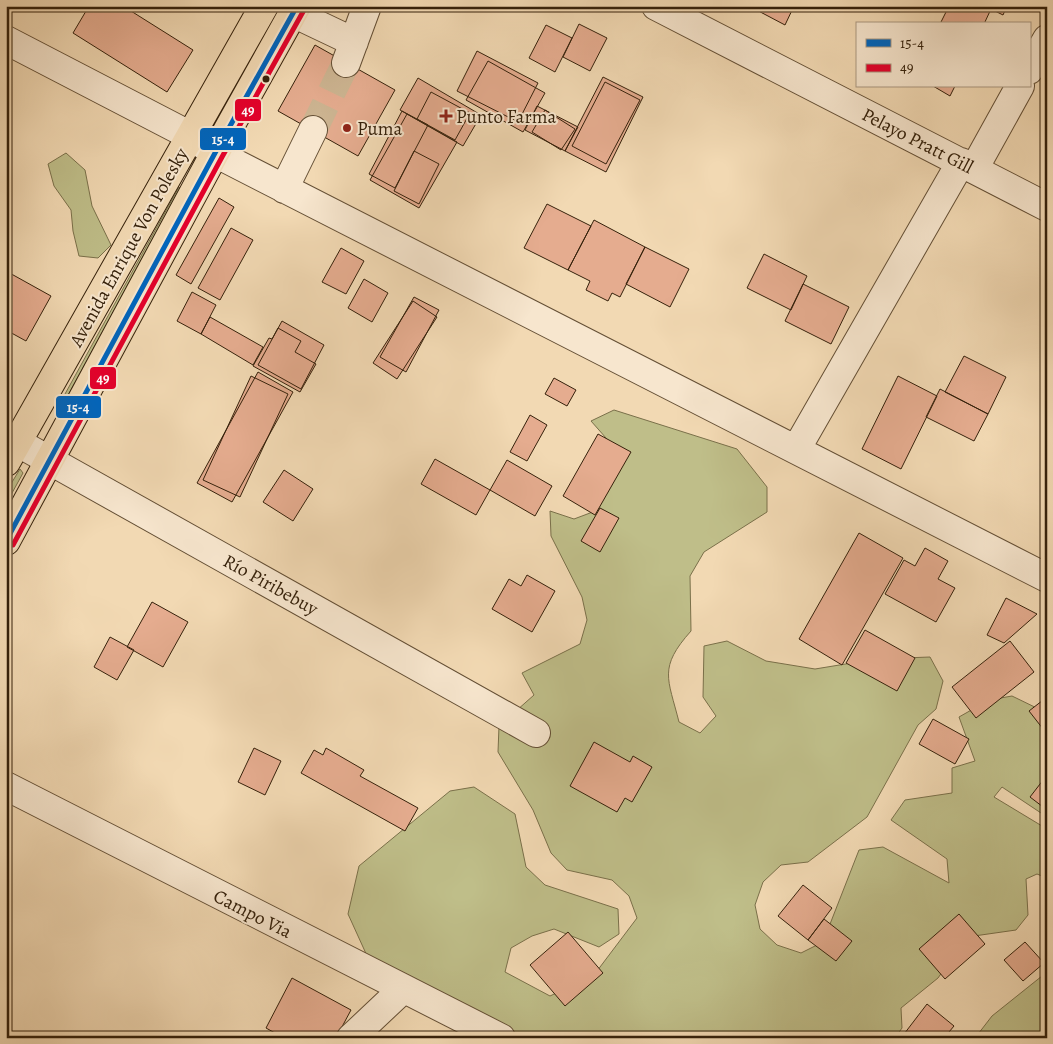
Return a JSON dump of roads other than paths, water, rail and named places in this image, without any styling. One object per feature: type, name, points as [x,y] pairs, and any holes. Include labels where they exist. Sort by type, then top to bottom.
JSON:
[{"type":"main road","name":"Avenida Enrique Von Polesky","points":[[10,446],[264,6]]},
{"type":"main road","name":"Avenida Enrique Von Polesky","points":[[6,541],[215,153],[295,10]]},
{"type":"street","points":[[295,10],[350,53],[367,6]]},
{"type":"street","name":"Pelayo Pratt Gill","points":[[671,10],[1047,207]]},
{"type":"street","points":[[1030,68],[1047,39]]},
{"type":"street","points":[[6,40],[190,136],[215,153],[284,189],[797,448],[1047,578]]},
{"type":"street","points":[[797,448],[968,165],[1019,88]]},
{"type":"street","points":[[284,189],[313,130]]},
{"type":"street","name":"Río Piribebuy","points":[[10,446],[51,460],[536,733]]},
{"type":"street","name":"Campo Via","points":[[6,786],[501,1038]]},
{"type":"street","points":[[351,1038],[403,989]]},
{"type":"tunnel","points":[[313,130],[346,63]]},
{"type":"place","name":"Punto Farma","points":[[446,116]]},
{"type":"place","name":"Puma","points":[[347,128]]}]
